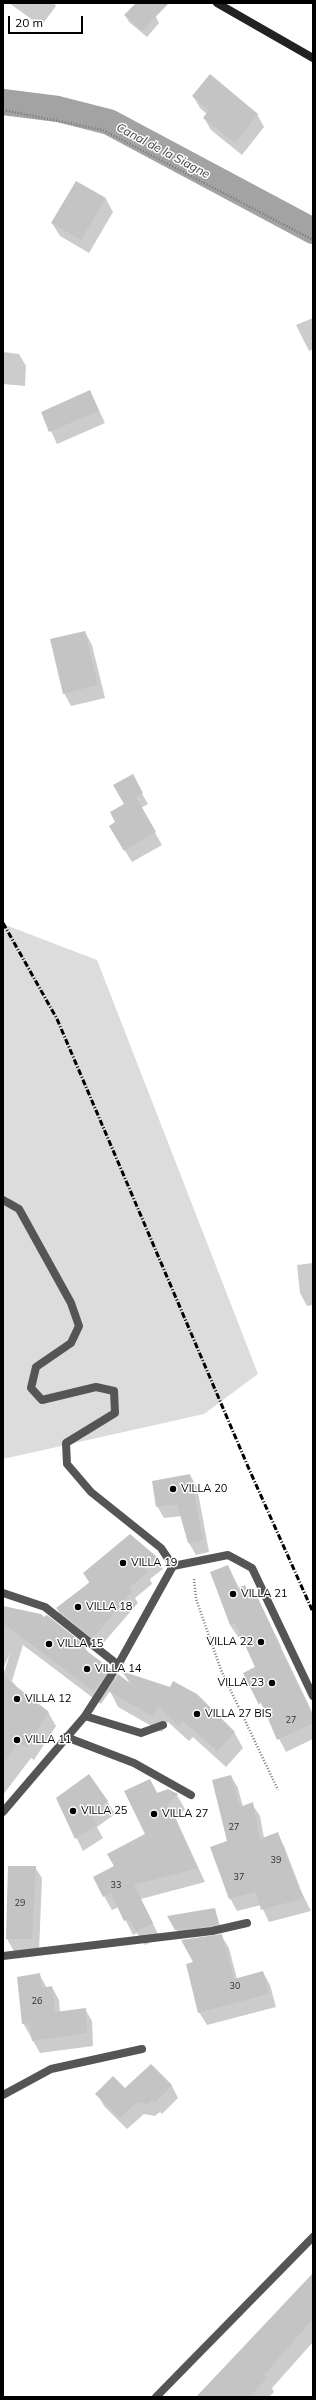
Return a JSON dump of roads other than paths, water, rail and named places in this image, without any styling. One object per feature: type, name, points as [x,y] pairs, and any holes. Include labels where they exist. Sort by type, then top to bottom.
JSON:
[{"type":"street","points":[[217,3],[313,58]]},
{"type":"street","points":[[3,1200],[19,1210],[71,1303],[78,1326],[71,1343],[36,1367],[31,1388],[42,1400],[96,1387],[114,1391],[115,1413],[66,1443],[67,1464],[91,1492],[161,1548],[173,1566]]},
{"type":"street","points":[[3,1812],[85,1716],[118,1665],[173,1566],[228,1554],[252,1568],[313,1696]]},
{"type":"street","points":[[3,1593],[45,1607],[118,1665]]},
{"type":"street","points":[[85,1716],[141,1733],[163,1725]]},
{"type":"street","points":[[66,1737],[134,1763],[191,1795]]},
{"type":"street","points":[[3,1956],[212,1931],[247,1923]]},
{"type":"street","points":[[3,2095],[51,2070],[96,2057],[142,2048]]},
{"type":"street","points":[[156,2397],[313,2238]]},
{"type":"waterway","name":"Canal de la Siagne","points":[[3,102],[58,109],[109,122],[313,231]]},
{"type":"railway","points":[[3,923],[57,1019],[249,1469],[313,1612]]},
{"type":"place","name":"VILLA 20","points":[[173,1489]]},
{"type":"place","name":"VILLA 19","points":[[123,1563]]},
{"type":"place","name":"VILLA 21","points":[[233,1594]]},
{"type":"place","name":"VILLA 18","points":[[78,1607]]},
{"type":"place","name":"VILLA 22","points":[[261,1642]]},
{"type":"place","name":"VILLA 15","points":[[49,1644]]},
{"type":"place","name":"VILLA 14","points":[[87,1669]]},
{"type":"place","name":"VILLA 23","points":[[272,1683]]},
{"type":"place","name":"VILLA 12","points":[[17,1699]]},
{"type":"place","name":"VILLA 27 BIS","points":[[197,1714]]},
{"type":"place","name":"VILLA 11","points":[[17,1740]]},
{"type":"place","name":"VILLA 25","points":[[73,1811]]},
{"type":"place","name":"VILLA 27","points":[[154,1814]]}]
